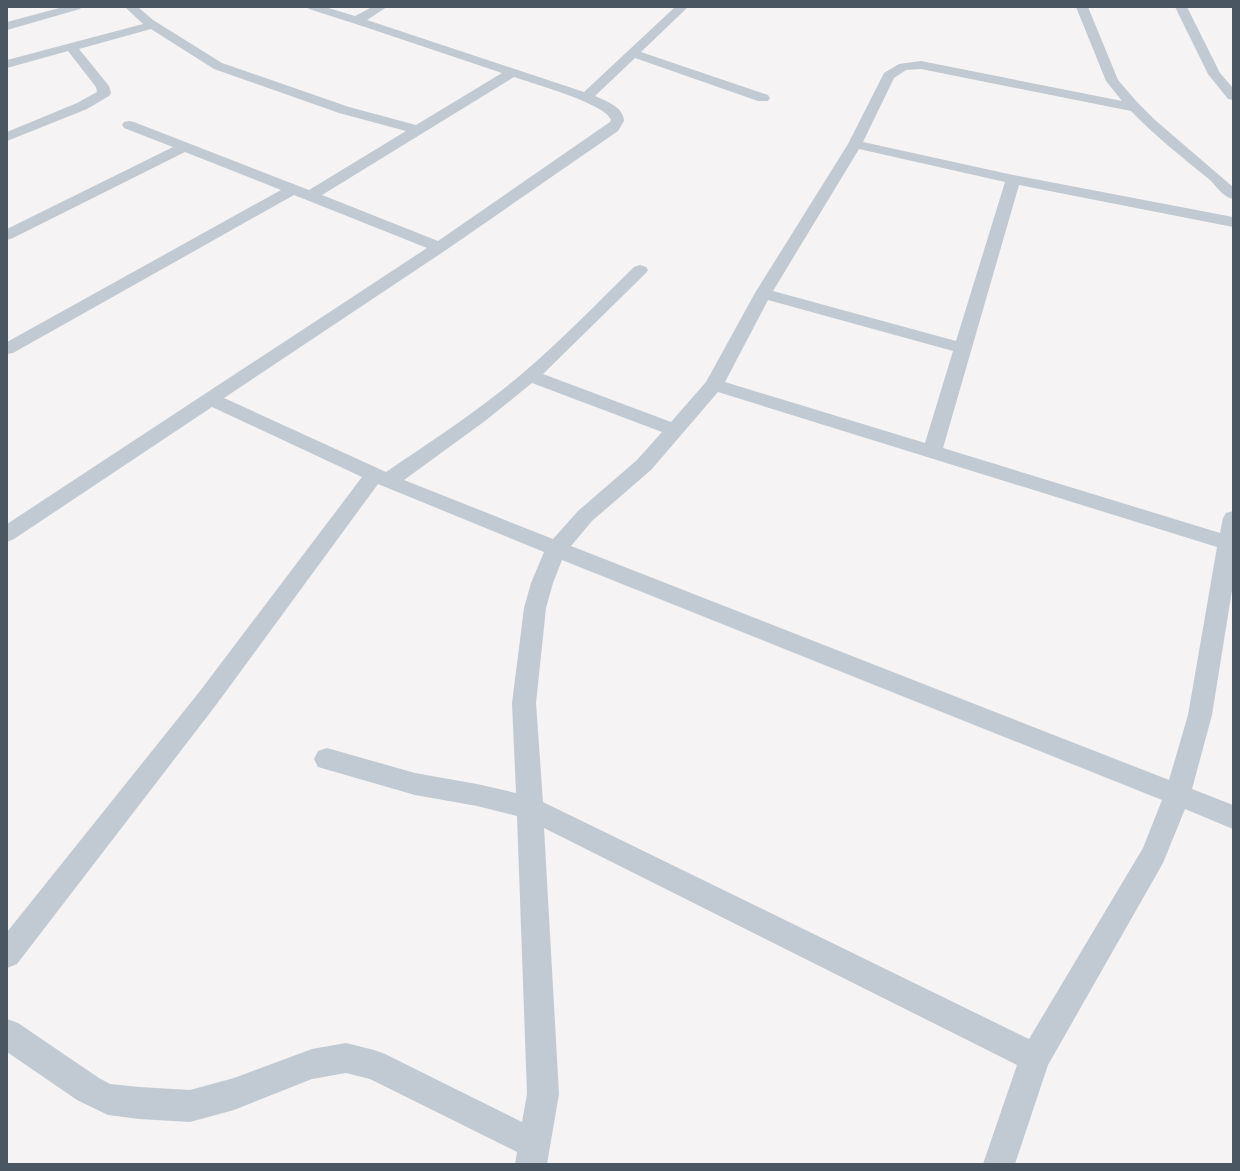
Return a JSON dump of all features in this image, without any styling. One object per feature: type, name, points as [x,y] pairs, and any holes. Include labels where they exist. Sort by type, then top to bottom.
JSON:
[{"type":"street","points":[[7,26],[76,7]]},
{"type":"street","points":[[131,7],[153,25],[178,42],[225,68],[255,80],[344,110],[418,130]]},
{"type":"street","points":[[7,534],[440,248],[613,128],[618,121],[614,112],[606,106],[586,97],[357,20],[313,7]]},
{"type":"street","points":[[357,20],[381,7]]},
{"type":"street","points":[[586,97],[682,7]]},
{"type":"street","points":[[1082,7],[1112,81],[1150,123],[1217,179],[1233,195]]},
{"type":"street","points":[[1181,7],[1214,74],[1233,96]]},
{"type":"street","points":[[7,64],[153,25]]},
{"type":"street","points":[[7,137],[82,106],[104,93],[102,86],[71,47]]},
{"type":"street","points":[[633,53],[763,98]]},
{"type":"street","points":[[7,1034],[88,1090],[108,1098],[139,1103],[190,1106],[234,1094],[312,1064],[346,1058],[374,1066],[532,1154],[543,1094],[524,703],[535,608],[542,583],[556,549],[585,516],[644,465],[714,385],[763,293],[855,144],[889,76],[902,67],[922,65],[1135,108]]},
{"type":"street","points":[[310,196],[513,72]]},
{"type":"street","points":[[129,125],[440,248]]},
{"type":"street","points":[[855,144],[1013,179],[1233,222]]},
{"type":"street","points":[[7,235],[184,147]]},
{"type":"street","points":[[932,452],[1013,179]]},
{"type":"street","points":[[7,349],[293,189]]},
{"type":"street","points":[[7,954],[381,478],[479,416],[530,376],[640,270]]},
{"type":"street","points":[[763,293],[963,348]]},
{"type":"street","points":[[530,376],[674,430]]},
{"type":"street","points":[[714,385],[932,452],[1231,530],[1200,715],[1177,796],[1154,854],[1036,1058],[998,1164]]},
{"type":"street","points":[[210,399],[381,478],[1177,796],[1226,814]]},
{"type":"street","points":[[327,759],[415,784],[477,795],[530,808],[1036,1058]]}]
